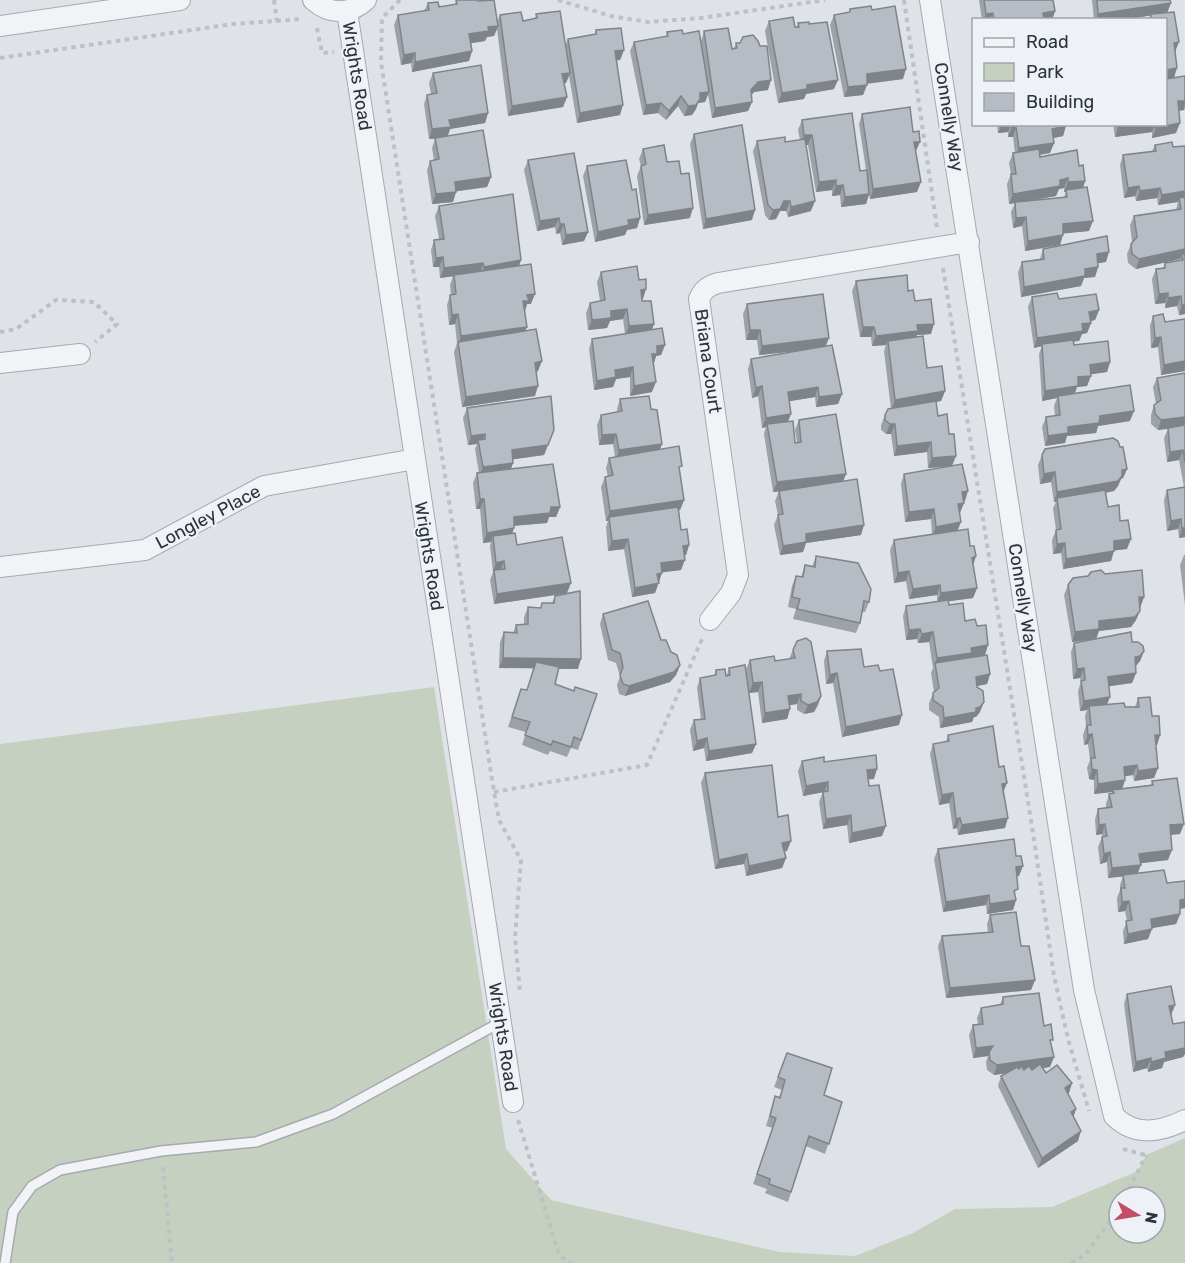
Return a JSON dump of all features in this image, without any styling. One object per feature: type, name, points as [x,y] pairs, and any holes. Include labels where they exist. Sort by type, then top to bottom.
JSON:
[{"type":"street","points":[[0,26],[180,0]]},
{"type":"street","points":[[311,9],[347,11],[356,8],[366,0]]},
{"type":"street","name":"Connelly Way","points":[[930,0],[1084,990],[1114,1116],[1121,1124],[1131,1128],[1158,1131],[1185,1120]]},
{"type":"street","name":"Wrights Road","points":[[347,11],[513,1102]]},
{"type":"street","name":"Briana Court","points":[[710,620],[731,593],[738,575],[699,299],[702,292],[717,283],[969,242]]},
{"type":"street","points":[[0,363],[80,354]]},
{"type":"street","name":"Longley Place","points":[[0,567],[145,550],[264,486],[415,459]]},
{"type":"lane","points":[[4,1263],[13,1212],[32,1185],[60,1170],[161,1152],[256,1142],[333,1114],[501,1022]]},
{"type":"path","points":[[274,0],[277,21]]},
{"type":"path","points":[[400,0],[382,18],[381,62],[494,792],[499,820],[521,860],[515,937],[520,994]]},
{"type":"path","points":[[558,0],[611,16],[648,22],[701,18],[825,0]]},
{"type":"path","points":[[904,0],[940,247],[1054,976],[1068,1040],[1091,1115]]},
{"type":"path","points":[[0,58],[233,24],[277,21],[311,9]]},
{"type":"path","points":[[317,26],[322,53],[353,51],[381,45]]},
{"type":"path","points":[[0,332],[16,329],[56,300],[94,302],[117,324],[80,354]]},
{"type":"path","points":[[494,792],[647,765],[710,620]]},
{"type":"path","points":[[513,1102],[560,1255],[571,1263]]},
{"type":"path","points":[[1131,1185],[1158,1131]]},
{"type":"path","points":[[1118,1147],[1146,1155]]},
{"type":"path","points":[[161,1152],[172,1262]]},
{"type":"path","points":[[1071,1263],[1086,1254],[1107,1225]]},
{"type":"green space","points":[[434,687],[506,1149],[551,1200],[779,1252],[855,1256],[913,1233],[955,1209],[1052,1207],[1138,1171],[1146,1155],[1185,1138],[1185,1263],[0,1263],[0,744]]},
{"type":"building","points":[[456,0],[494,0],[498,26],[488,27],[489,31],[469,34],[472,51],[415,62],[415,53],[404,55],[398,15],[429,10],[428,3],[438,2],[439,7],[457,4]]},
{"type":"building","points":[[984,0],[1053,0],[1055,11],[1043,13],[1044,18],[994,18],[993,13],[986,14]]},
{"type":"building","points":[[1097,0],[1170,0],[1171,3],[1098,14]]},
{"type":"building","points":[[871,6],[872,10],[895,6],[906,69],[867,74],[867,85],[848,87],[834,15],[850,12],[850,9]]},
{"type":"building","points":[[560,11],[570,73],[562,74],[567,97],[512,106],[500,15],[521,12],[523,21],[537,18],[536,14]]},
{"type":"building","points":[[1174,12],[1179,42],[1174,43],[1177,68],[1167,70],[1167,18],[1151,18],[1151,14]]},
{"type":"building","points":[[793,17],[795,27],[799,27],[798,23],[827,22],[838,80],[807,85],[807,89],[782,93],[769,21]]},
{"type":"building","points":[[621,28],[624,50],[615,51],[623,105],[580,113],[568,39],[596,34],[596,30]]},
{"type":"building","points":[[728,28],[732,49],[737,48],[736,43],[740,43],[743,37],[753,35],[760,46],[767,46],[771,80],[758,82],[751,90],[752,102],[715,108],[704,31]]},
{"type":"building","points":[[682,30],[683,34],[699,31],[709,92],[700,93],[700,99],[696,105],[688,106],[681,96],[669,111],[661,103],[646,105],[634,42],[668,36],[667,32]]},
{"type":"building","points":[[481,65],[488,113],[449,120],[451,127],[432,129],[427,95],[437,93],[433,73]]},
{"type":"building","points":[[1185,76],[1185,101],[1178,101],[1180,123],[1167,126],[1167,79]]},
{"type":"building","points":[[910,107],[913,132],[919,131],[920,142],[914,142],[921,182],[873,189],[862,114]]},
{"type":"building","points":[[852,113],[860,171],[867,170],[869,194],[845,197],[843,185],[836,186],[836,180],[819,182],[812,135],[804,135],[802,120]]},
{"type":"building","points":[[742,125],[755,210],[706,219],[694,134]]},
{"type":"building","points":[[1066,126],[1052,129],[1054,143],[1019,148],[1016,127],[1012,127]]},
{"type":"building","points":[[483,130],[491,177],[455,182],[456,192],[436,194],[430,161],[439,159],[435,138]]},
{"type":"building","points":[[785,137],[785,142],[805,139],[815,201],[791,207],[790,201],[784,201],[780,209],[773,210],[768,205],[757,141]]},
{"type":"building","points":[[1172,142],[1173,147],[1185,146],[1185,191],[1162,195],[1160,188],[1140,191],[1139,186],[1128,188],[1123,155],[1156,151],[1155,145]]},
{"type":"building","points":[[664,145],[667,162],[679,161],[681,174],[689,173],[693,208],[648,215],[641,166],[646,164],[643,149]]},
{"type":"building","points":[[1039,149],[1040,157],[1077,150],[1079,166],[1083,165],[1085,181],[1068,182],[1068,178],[1060,180],[1060,186],[1013,194],[1011,174],[1016,174],[1013,153]]},
{"type":"building","points":[[574,153],[588,232],[566,235],[564,224],[560,224],[559,218],[540,221],[528,160]]},
{"type":"building","points":[[626,160],[632,190],[636,189],[640,218],[628,220],[629,225],[598,232],[587,166]]},
{"type":"building","points":[[1087,187],[1093,221],[1063,224],[1063,235],[1028,241],[1026,217],[1016,218],[1015,202],[1067,197],[1066,190]]},
{"type":"building","points":[[513,194],[521,260],[484,267],[483,263],[444,268],[443,257],[436,258],[434,240],[444,239],[439,206]]},
{"type":"building","points":[[1185,197],[1185,249],[1139,259],[1132,254],[1131,244],[1137,237],[1134,216],[1181,209],[1179,198]]},
{"type":"building","points":[[1107,236],[1109,252],[1097,254],[1098,267],[1085,269],[1085,276],[1024,287],[1022,262],[1044,259],[1043,249]]},
{"type":"building","points":[[1182,254],[1185,254],[1185,305],[1182,305],[1181,296],[1168,298],[1168,293],[1159,294],[1156,269],[1165,268],[1165,263],[1183,260]]},
{"type":"building","points":[[531,264],[535,294],[527,295],[529,301],[523,301],[527,327],[461,336],[458,314],[452,315],[450,295],[456,294],[454,275]]},
{"type":"building","points":[[637,266],[639,280],[646,279],[646,289],[641,290],[642,301],[651,301],[654,324],[629,326],[627,309],[611,311],[611,318],[592,320],[590,303],[605,300],[601,272]]},
{"type":"building","points":[[907,275],[908,291],[913,290],[915,301],[931,299],[934,324],[917,325],[918,331],[876,336],[874,327],[863,327],[856,281]]},
{"type":"building","points":[[1057,293],[1059,299],[1096,294],[1099,310],[1089,312],[1091,323],[1082,324],[1083,331],[1037,338],[1032,297]]},
{"type":"building","points":[[823,294],[829,338],[762,346],[760,330],[750,330],[747,304]]},
{"type":"building","points":[[1163,314],[1165,322],[1185,319],[1185,361],[1164,365],[1161,337],[1155,338],[1153,316]]},
{"type":"building","points":[[662,328],[665,345],[657,346],[657,354],[652,354],[656,382],[634,386],[633,367],[615,370],[616,377],[597,381],[592,339]]},
{"type":"building","points":[[536,329],[542,361],[535,363],[538,386],[466,397],[458,342]]},
{"type":"building","points":[[923,336],[927,368],[942,366],[945,391],[895,400],[888,341]]},
{"type":"building","points":[[1073,340],[1074,345],[1108,341],[1110,362],[1090,365],[1091,376],[1078,377],[1078,386],[1045,391],[1042,344]]},
{"type":"building","points":[[832,345],[842,394],[819,397],[818,387],[788,392],[791,414],[766,418],[762,386],[756,388],[751,359]]},
{"type":"building","points":[[1185,373],[1185,417],[1161,420],[1155,414],[1154,405],[1161,400],[1157,378]]},
{"type":"building","points":[[1130,385],[1134,411],[1100,416],[1099,423],[1068,427],[1068,433],[1048,436],[1046,417],[1060,415],[1058,396]]},
{"type":"building","points":[[551,396],[554,430],[548,445],[512,450],[513,463],[483,467],[478,440],[485,439],[485,434],[471,436],[467,408]]},
{"type":"building","points":[[649,396],[651,409],[657,410],[662,444],[619,450],[616,434],[602,435],[601,415],[622,411],[620,399]]},
{"type":"building","points":[[936,401],[938,416],[947,414],[949,434],[954,434],[956,456],[932,458],[931,442],[897,446],[895,424],[890,424],[885,420],[888,409]]},
{"type":"building","points":[[836,414],[846,474],[777,482],[767,424],[793,421],[795,443],[801,442],[799,420]]},
{"type":"building","points":[[1185,425],[1185,462],[1183,450],[1170,452],[1168,428]]},
{"type":"building","points":[[1113,438],[1118,441],[1120,447],[1123,447],[1127,469],[1122,470],[1122,476],[1118,481],[1057,492],[1055,472],[1044,474],[1042,455],[1045,449]]},
{"type":"building","points":[[679,446],[682,466],[679,467],[684,500],[610,511],[605,477],[613,475],[609,458]]},
{"type":"building","points":[[553,464],[560,507],[551,507],[550,513],[514,517],[514,528],[487,533],[484,499],[480,499],[477,473]]},
{"type":"building","points":[[962,464],[968,491],[962,492],[964,503],[958,504],[961,522],[936,527],[934,509],[909,512],[904,474]]},
{"type":"building","points":[[857,479],[864,525],[806,534],[806,542],[783,546],[778,515],[783,514],[779,491]]},
{"type":"building","points":[[1185,487],[1185,528],[1182,528],[1181,519],[1171,521],[1167,490]]},
{"type":"building","points":[[1105,490],[1108,507],[1119,505],[1120,521],[1128,520],[1131,539],[1114,541],[1114,551],[1066,559],[1065,543],[1057,544],[1056,530],[1061,529],[1057,498]]},
{"type":"building","points":[[678,507],[681,530],[687,529],[689,545],[683,546],[685,560],[661,563],[662,573],[657,574],[659,583],[635,588],[628,539],[612,541],[609,517]]},
{"type":"building","points":[[968,529],[970,546],[974,546],[976,556],[972,558],[977,588],[941,593],[940,585],[913,589],[909,571],[898,573],[894,540]]},
{"type":"building","points":[[515,533],[517,545],[562,537],[571,583],[497,594],[494,570],[505,569],[504,561],[496,563],[493,536]]},
{"type":"building","points":[[816,556],[858,563],[871,589],[869,602],[864,601],[860,623],[797,609],[800,599],[792,597],[796,576],[803,577],[805,565],[815,567]]},
{"type":"building","points":[[1101,570],[1105,574],[1142,570],[1144,597],[1139,597],[1140,611],[1135,617],[1099,621],[1099,629],[1075,632],[1068,585],[1073,578],[1088,576],[1091,572]]},
{"type":"building","points":[[580,591],[581,659],[503,658],[504,632],[517,633],[516,625],[528,624],[528,607],[541,608],[542,603],[554,603],[555,596]]},
{"type":"building","points":[[948,600],[949,605],[963,603],[965,621],[975,619],[977,626],[986,625],[988,645],[971,648],[972,653],[937,658],[933,632],[922,634],[920,629],[909,630],[906,606]]},
{"type":"building","points":[[648,601],[661,640],[666,640],[671,652],[677,655],[680,665],[674,672],[629,686],[623,684],[620,675],[623,667],[620,653],[612,650],[603,614]]},
{"type":"building","points":[[1131,632],[1132,642],[1138,642],[1143,646],[1144,651],[1140,656],[1135,657],[1136,673],[1108,677],[1110,697],[1084,701],[1081,681],[1085,680],[1084,668],[1077,669],[1074,643]]},
{"type":"building","points":[[806,638],[811,642],[821,696],[817,702],[808,705],[801,701],[801,694],[788,696],[790,709],[765,713],[762,682],[753,683],[750,660],[774,656],[775,661],[795,658],[793,650],[797,641]]},
{"type":"building","points":[[861,649],[864,667],[878,665],[880,671],[893,669],[902,715],[846,727],[837,673],[830,675],[827,651]]},
{"type":"building","points":[[987,655],[990,674],[976,677],[977,687],[983,691],[984,702],[976,708],[976,712],[944,718],[943,707],[933,700],[933,693],[939,688],[935,663]]},
{"type":"building","points":[[536,662],[559,667],[555,684],[574,691],[575,687],[597,694],[581,740],[574,737],[571,747],[553,741],[551,745],[525,735],[530,722],[512,717],[521,689],[527,690]]},
{"type":"building","points":[[745,665],[756,744],[709,751],[707,738],[697,741],[694,720],[705,719],[700,678],[716,675],[716,670],[725,669],[726,676],[730,675],[729,668]]},
{"type":"building","points":[[1150,697],[1152,716],[1159,716],[1160,735],[1155,735],[1158,768],[1138,771],[1137,765],[1124,767],[1125,780],[1098,784],[1097,770],[1092,769],[1091,758],[1095,758],[1092,734],[1088,735],[1087,725],[1091,725],[1089,706],[1124,703],[1125,707],[1139,707],[1138,698]]},
{"type":"building","points":[[993,726],[999,767],[1004,766],[1007,783],[1002,784],[1008,818],[962,825],[960,818],[956,819],[953,793],[942,795],[933,744],[949,741],[948,735]]},
{"type":"building","points":[[876,755],[877,769],[867,770],[869,786],[879,785],[886,826],[852,833],[851,815],[826,819],[823,792],[828,791],[828,782],[806,786],[802,761],[824,757],[824,762]]},
{"type":"building","points":[[772,765],[778,817],[788,815],[791,841],[782,843],[786,858],[749,866],[747,854],[719,860],[705,773]]},
{"type":"building","points":[[1177,778],[1184,824],[1170,825],[1172,850],[1139,854],[1141,865],[1112,868],[1110,852],[1104,854],[1102,837],[1107,836],[1105,824],[1099,825],[1098,809],[1112,807],[1109,794],[1114,793],[1112,790],[1153,785],[1152,781]]},
{"type":"building","points":[[1014,839],[1016,856],[1021,856],[1023,866],[1016,867],[1018,889],[1014,891],[1016,900],[990,904],[989,895],[946,902],[938,849]]},
{"type":"building","points":[[1164,870],[1167,883],[1185,881],[1185,899],[1180,900],[1180,914],[1151,919],[1152,929],[1128,934],[1126,921],[1132,920],[1129,901],[1122,902],[1121,888],[1125,888],[1123,875]]},
{"type":"building","points":[[1016,912],[1021,946],[1029,946],[1035,980],[950,988],[942,936],[993,932],[990,915]]},
{"type":"building","points":[[1171,986],[1175,1005],[1169,1006],[1173,1024],[1185,1022],[1185,1048],[1165,1052],[1166,1058],[1151,1062],[1151,1058],[1136,1062],[1127,994]]},
{"type":"building","points":[[1039,993],[1044,1026],[1051,1024],[1053,1040],[1050,1040],[1054,1057],[997,1065],[990,1060],[989,1052],[993,1046],[976,1048],[973,1025],[983,1024],[981,1008],[1003,1004],[1003,997]]},
{"type":"building","points":[[787,1053],[832,1068],[824,1095],[842,1102],[829,1144],[809,1136],[791,1192],[769,1184],[770,1179],[757,1174],[776,1118],[770,1116],[775,1096],[780,1098],[785,1080],[778,1077]]},
{"type":"building","points":[[1040,1064],[1046,1073],[1057,1065],[1072,1083],[1065,1088],[1076,1109],[1071,1112],[1081,1131],[1042,1158],[1001,1076],[1017,1067],[1019,1069],[1021,1066],[1024,1070],[1029,1066],[1032,1070]]}]
